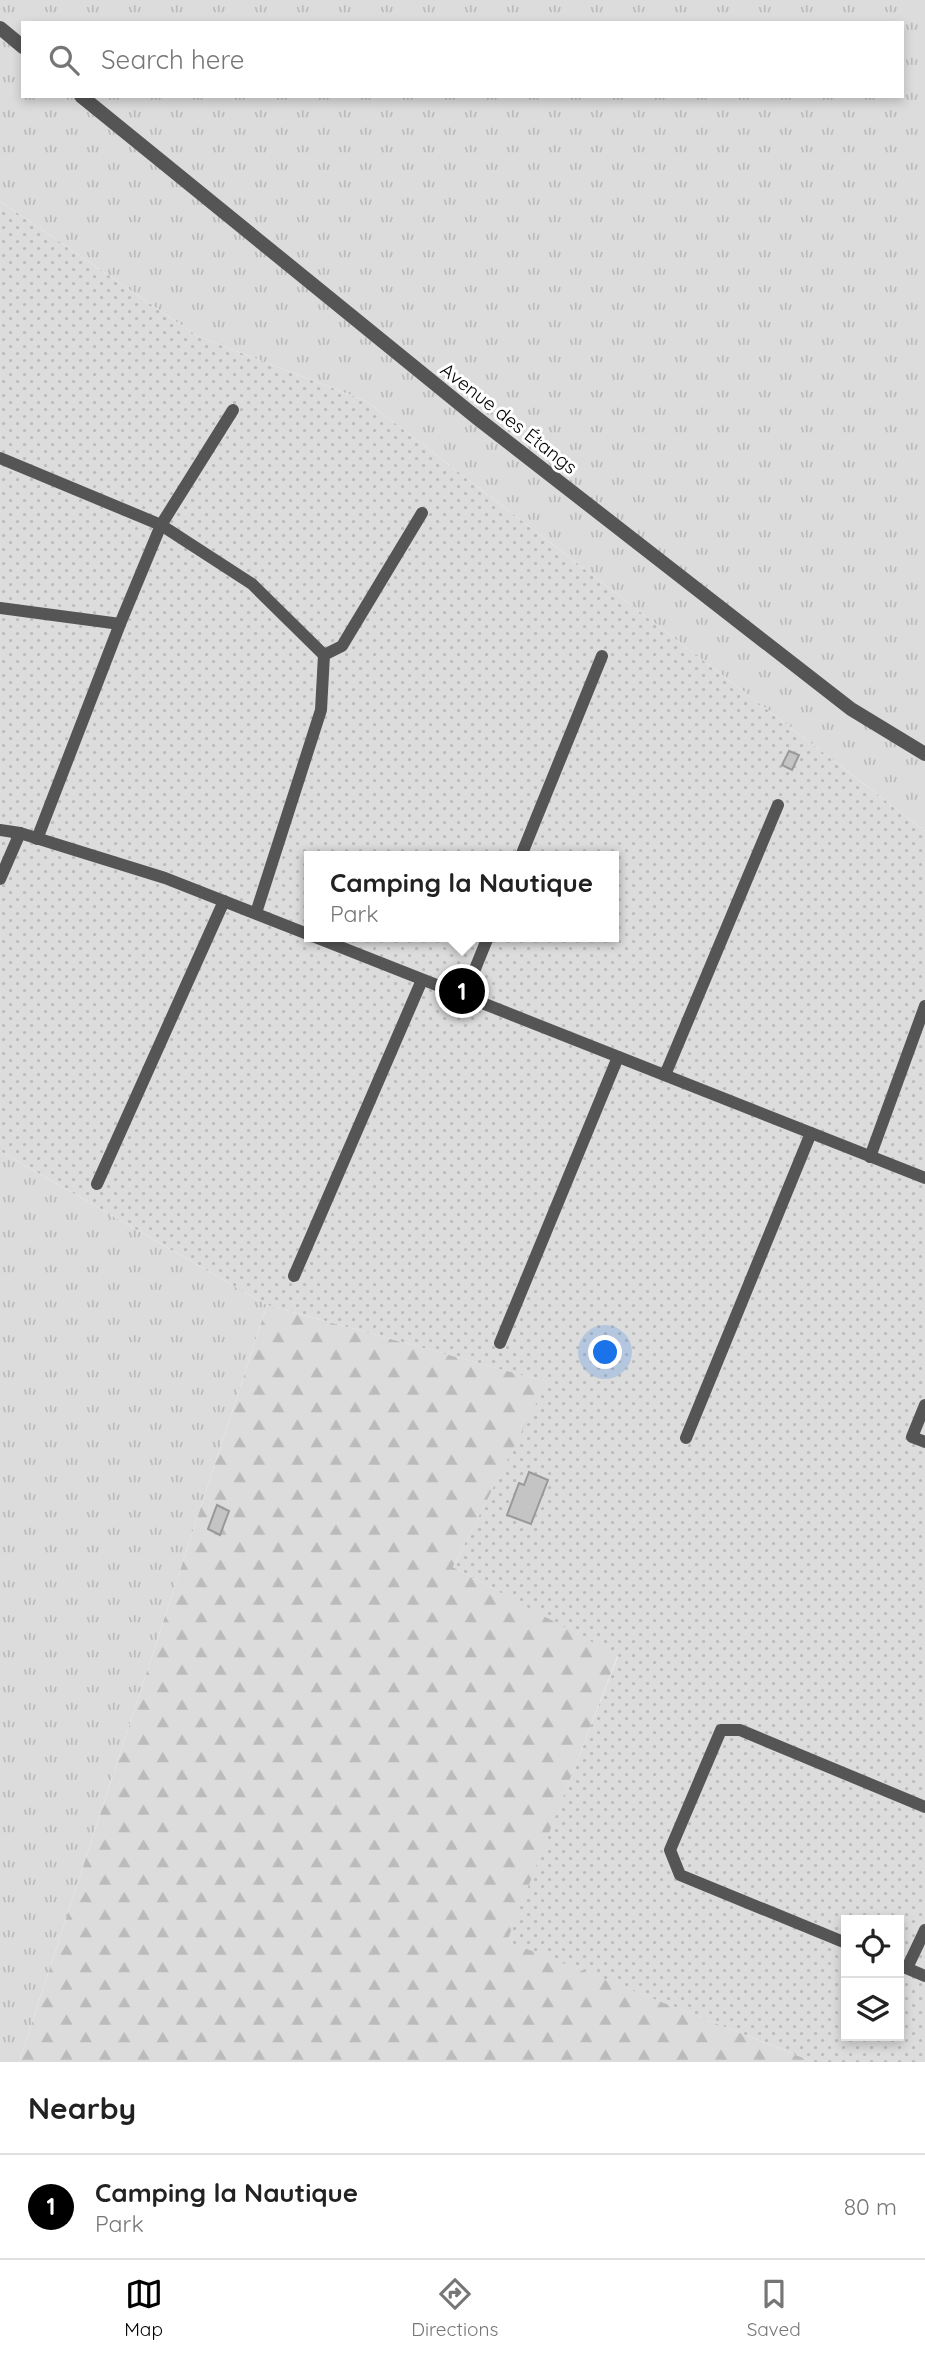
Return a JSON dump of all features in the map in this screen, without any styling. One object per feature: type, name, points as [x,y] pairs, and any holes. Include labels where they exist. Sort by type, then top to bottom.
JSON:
[{"type":"street","points":[[0,28],[21,45]]},
{"type":"street","name":"Avenue des Étangs","points":[[83,98],[543,470],[851,709],[925,754]]},
{"type":"lane","points":[[37,839],[161,524],[233,410]]},
{"type":"lane","points":[[0,458],[161,524],[252,584],[324,655],[321,710],[256,913]]},
{"type":"lane","points":[[324,655],[342,646],[422,513]]},
{"type":"lane","points":[[0,608],[120,624]]},
{"type":"lane","points":[[523,851],[602,656]]},
{"type":"lane","points":[[665,1075],[778,805]]},
{"type":"lane","points":[[0,830],[165,878],[304,933]]},
{"type":"lane","points":[[0,879],[20,834]]},
{"type":"lane","points":[[97,1184],[224,901]]},
{"type":"lane","points":[[327,942],[925,1178]]},
{"type":"lane","points":[[464,996],[486,942]]},
{"type":"lane","points":[[294,1276],[422,979]]},
{"type":"lane","points":[[870,1157],[925,1006]]},
{"type":"lane","points":[[500,1343],[618,1057]]},
{"type":"lane","points":[[685,1438],[811,1133]]},
{"type":"lane","points":[[925,1405],[912,1437],[925,1442]]},
{"type":"lane","points":[[841,1941],[680,1875],[670,1850],[721,1730],[740,1730],[925,1807]]},
{"type":"lane","points":[[904,1965],[925,1930]]},
{"type":"lane","points":[[904,1967],[925,1976]]},
{"type":"green space","points":[[0,0],[925,0],[925,831],[366,401],[197,336],[0,201]]},
{"type":"green space","points":[[0,201],[197,336],[366,401],[925,831],[925,2062],[814,2062],[507,1941],[618,1656],[453,1567],[547,1382],[267,1305],[0,1151]]},
{"type":"green space","points":[[0,1151],[267,1305],[19,2062],[0,2062]]},
{"type":"green space","points":[[267,1305],[548,1382],[453,1567],[618,1655],[508,1941],[814,2062],[19,2062]]},
{"type":"building","points":[[789,751],[799,755],[792,770],[782,765]]},
{"type":"building","points":[[529,1472],[548,1480],[531,1524],[507,1515],[519,1483],[524,1485]]},
{"type":"building","points":[[217,1505],[229,1511],[220,1535],[208,1529]]},
{"type":"place","name":"Camping la Nautique","points":[[462,991]]}]
